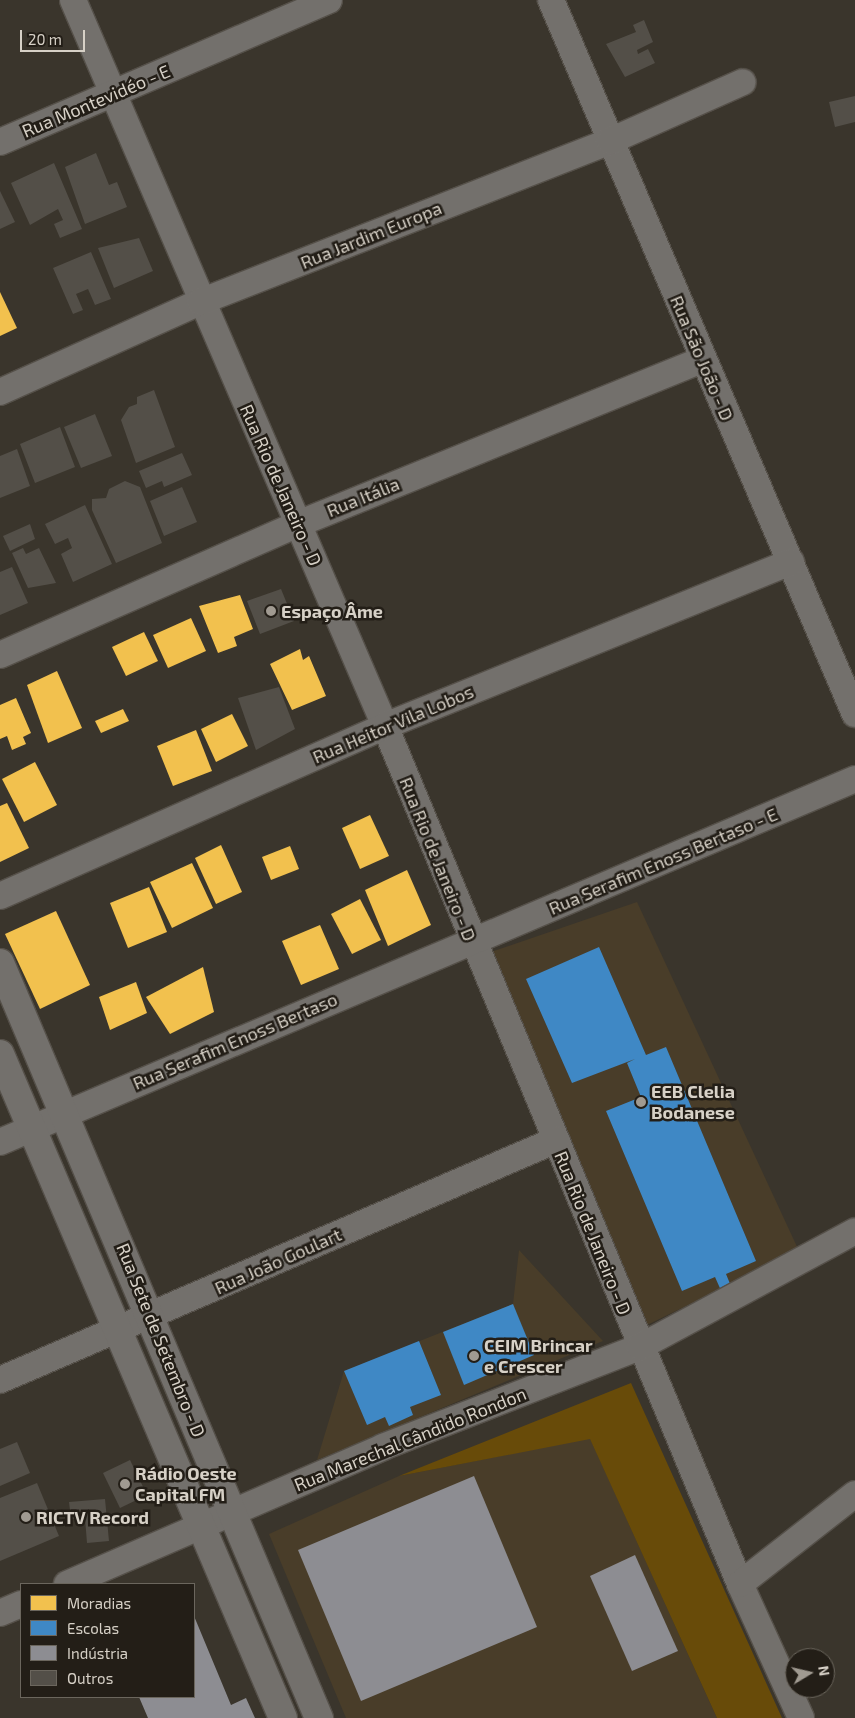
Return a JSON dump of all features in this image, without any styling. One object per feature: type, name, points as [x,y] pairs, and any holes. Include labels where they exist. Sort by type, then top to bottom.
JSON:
[{"type":"street","name":"Rua Rio de Janeiro - D","points":[[72,0],[200,302],[385,726],[470,941],[556,1140],[640,1347],[740,1584],[801,1718]]},
{"type":"street","name":"Rua Montevidéo - E","points":[[0,142],[113,95],[329,0]]},
{"type":"street","name":"Rua São João - D","points":[[551,0],[702,360],[791,562],[855,714]]},
{"type":"street","name":"Rua Jardim Europa","points":[[0,392],[200,302],[610,141],[743,82]]},
{"type":"street","name":"Rua Itália","points":[[0,655],[298,524],[702,360]]},
{"type":"street","name":"Rua Heitor Vila Lobos","points":[[0,896],[385,726],[791,562]]},
{"type":"street","name":"Rua Serafim Enoss Bertaso - E","points":[[470,941],[855,779]]},
{"type":"street","name":"Rua Serafim Enoss Bertaso","points":[[0,1142],[66,1112],[470,941]]},
{"type":"street","name":"Rua Sete de Setembro - D","points":[[0,963],[66,1112],[152,1316],[279,1629],[319,1718]]},
{"type":"street","name":"Rua Sete de Setembro - D","points":[[0,1054],[202,1526],[248,1642],[283,1718]]},
{"type":"street","name":"Rua João Goulart","points":[[0,1380],[118,1331],[556,1140]]},
{"type":"street","name":"Rua Marechal Cândido Rondon","points":[[69,1583],[383,1447],[640,1347],[855,1231]]},
{"type":"street","points":[[740,1584],[855,1494]]},
{"type":"street","points":[[0,1613],[20,1604]]},
{"type":"street","points":[[248,1642],[279,1629]]},
{"type":"shaded area","name":"EEB Clelia Bodanese","points":[[637,902],[799,1251],[645,1326],[491,952]]},
{"type":"shaded area","name":"CEIM Brincar e Crescer","points":[[519,1250],[603,1341],[317,1460],[344,1371],[513,1304]]},
{"type":"shaded area","points":[[631,1383],[782,1718],[717,1718],[590,1439],[399,1476]]},
{"type":"shaded area","points":[[590,1438],[717,1718],[346,1718],[269,1534],[399,1476]]},
{"type":"building: Moradias","points":[[0,292],[17,328],[0,336]]},
{"type":"building: Moradias","points":[[240,595],[253,629],[234,637],[237,646],[218,653],[199,606]]},
{"type":"building: Moradias","points":[[191,618],[206,651],[168,668],[153,635]]},
{"type":"building: Moradias","points":[[144,632],[158,661],[126,676],[112,647]]},
{"type":"building: Moradias","points":[[300,649],[303,660],[309,656],[326,696],[292,710],[270,664]]},
{"type":"building: Moradias","points":[[57,671],[82,728],[48,743],[27,685]]},
{"type":"building: Moradias","points":[[16,698],[31,733],[23,737],[26,744],[12,750],[7,736],[0,739],[0,705]]},
{"type":"building: Moradias","points":[[123,709],[129,721],[101,733],[95,721]]},
{"type":"building: Moradias","points":[[232,714],[248,746],[216,762],[201,729]]},
{"type":"building: Moradias","points":[[196,730],[212,771],[173,786],[157,746]]},
{"type":"building: Moradias","points":[[35,762],[57,805],[24,822],[2,779]]},
{"type":"building: Moradias","points":[[7,803],[29,848],[0,862],[0,806]]},
{"type":"building: Moradias","points":[[370,815],[389,856],[360,869],[342,828]]},
{"type":"building: Moradias","points":[[221,845],[242,892],[216,904],[195,858]]},
{"type":"building: Moradias","points":[[290,846],[299,869],[271,880],[262,857]]},
{"type":"building: Moradias","points":[[192,863],[213,908],[172,928],[150,882]]},
{"type":"building: Moradias","points":[[407,870],[431,925],[388,946],[365,890]]},
{"type":"building: Moradias","points":[[149,887],[167,932],[128,948],[110,903]]},
{"type":"building: Moradias","points":[[360,899],[381,940],[352,954],[331,914]]},
{"type":"building: Moradias","points":[[56,911],[90,985],[40,1009],[5,934]]},
{"type":"building: Moradias","points":[[320,925],[339,969],[301,985],[282,941]]},
{"type":"building: Moradias","points":[[203,967],[214,1012],[170,1034],[146,997]]},
{"type":"building: Moradias","points":[[136,982],[147,1013],[110,1030],[99,997]]},
{"type":"building: Escolas","points":[[599,947],[646,1055],[666,1047],[756,1261],[726,1274],[733,1291],[723,1295],[715,1277],[682,1291],[606,1111],[641,1097],[627,1063],[635,1059],[572,1083],[526,979]]},
{"type":"building: Escolas","points":[[513,1304],[534,1355],[464,1385],[443,1332]]},
{"type":"building: Escolas","points":[[419,1341],[441,1395],[410,1407],[413,1415],[389,1426],[385,1417],[367,1425],[344,1371]]},
{"type":"building: Indústria","points":[[474,1476],[537,1627],[361,1701],[298,1550]]},
{"type":"building: Indústria","points":[[635,1555],[678,1651],[632,1671],[590,1576]]},
{"type":"building: Indústria","points":[[195,1618],[231,1705],[246,1698],[255,1718],[148,1718],[139,1698],[195,1698]]},
{"type":"building: Outros","points":[[644,20],[653,42],[637,50],[638,54],[648,49],[655,63],[625,77],[606,44],[636,32],[633,25]]},
{"type":"building: Outros","points":[[855,96],[855,122],[835,127],[829,102]]},
{"type":"building: Outros","points":[[96,153],[109,185],[117,182],[127,207],[85,224],[65,167]]},
{"type":"building: Outros","points":[[54,163],[82,229],[60,238],[54,224],[63,220],[58,209],[30,225],[11,183]]},
{"type":"building: Outros","points":[[0,191],[15,222],[0,229]]},
{"type":"building: Outros","points":[[139,238],[153,271],[114,288],[98,248]]},
{"type":"building: Outros","points":[[91,252],[111,299],[95,305],[88,289],[76,294],[83,310],[73,314],[53,268]]},
{"type":"building: Outros","points":[[154,390],[175,447],[136,463],[121,420],[129,407],[137,404],[137,397]]},
{"type":"building: Outros","points":[[95,414],[112,456],[81,468],[64,427]]},
{"type":"building: Outros","points":[[60,427],[75,467],[35,483],[20,444]]},
{"type":"building: Outros","points":[[17,449],[30,486],[0,498],[0,456]]},
{"type":"building: Outros","points":[[182,453],[192,475],[164,487],[162,481],[146,488],[139,471]]},
{"type":"building: Outros","points":[[125,481],[140,487],[162,543],[116,563],[92,510],[92,499],[106,498],[109,489]]},
{"type":"building: Outros","points":[[182,487],[197,522],[164,536],[150,501]]},
{"type":"building: Outros","points":[[85,505],[112,564],[73,582],[61,554],[72,548],[68,538],[55,544],[45,524]]},
{"type":"building: Outros","points":[[30,524],[35,539],[10,551],[3,536]]},
{"type":"building: Outros","points":[[23,548],[26,554],[39,548],[56,583],[28,588],[12,553]]},
{"type":"building: Outros","points":[[12,567],[28,603],[0,615],[0,572]]},
{"type":"building: Outros","name":"Espaço Âme","points":[[281,589],[294,621],[260,634],[247,601]]},
{"type":"building: Outros","points":[[279,687],[295,729],[256,750],[238,698]]},
{"type":"building: Outros","name":"RICTV Record","points":[[17,1442],[30,1473],[0,1486],[0,1449]]},
{"type":"building: Outros","name":"Rádio Oeste Capital FM","points":[[130,1460],[147,1495],[120,1508],[103,1473]]},
{"type":"building: Outros","name":"RICTV Record","points":[[37,1483],[59,1536],[0,1561],[0,1498]]},
{"type":"building: Outros","points":[[105,1499],[109,1541],[87,1543],[85,1518],[71,1519],[69,1502]]},
{"type":"place","name":"Espaço Âme","points":[[271,611]]},
{"type":"place","name":"EEB Clelia Bodanese","points":[[641,1102]]},
{"type":"place","name":"CEIM Brincar e Crescer","points":[[474,1356]]},
{"type":"place","name":"Rádio Oeste Capital FM","points":[[125,1484]]},
{"type":"place","name":"RICTV Record","points":[[26,1517]]}]
